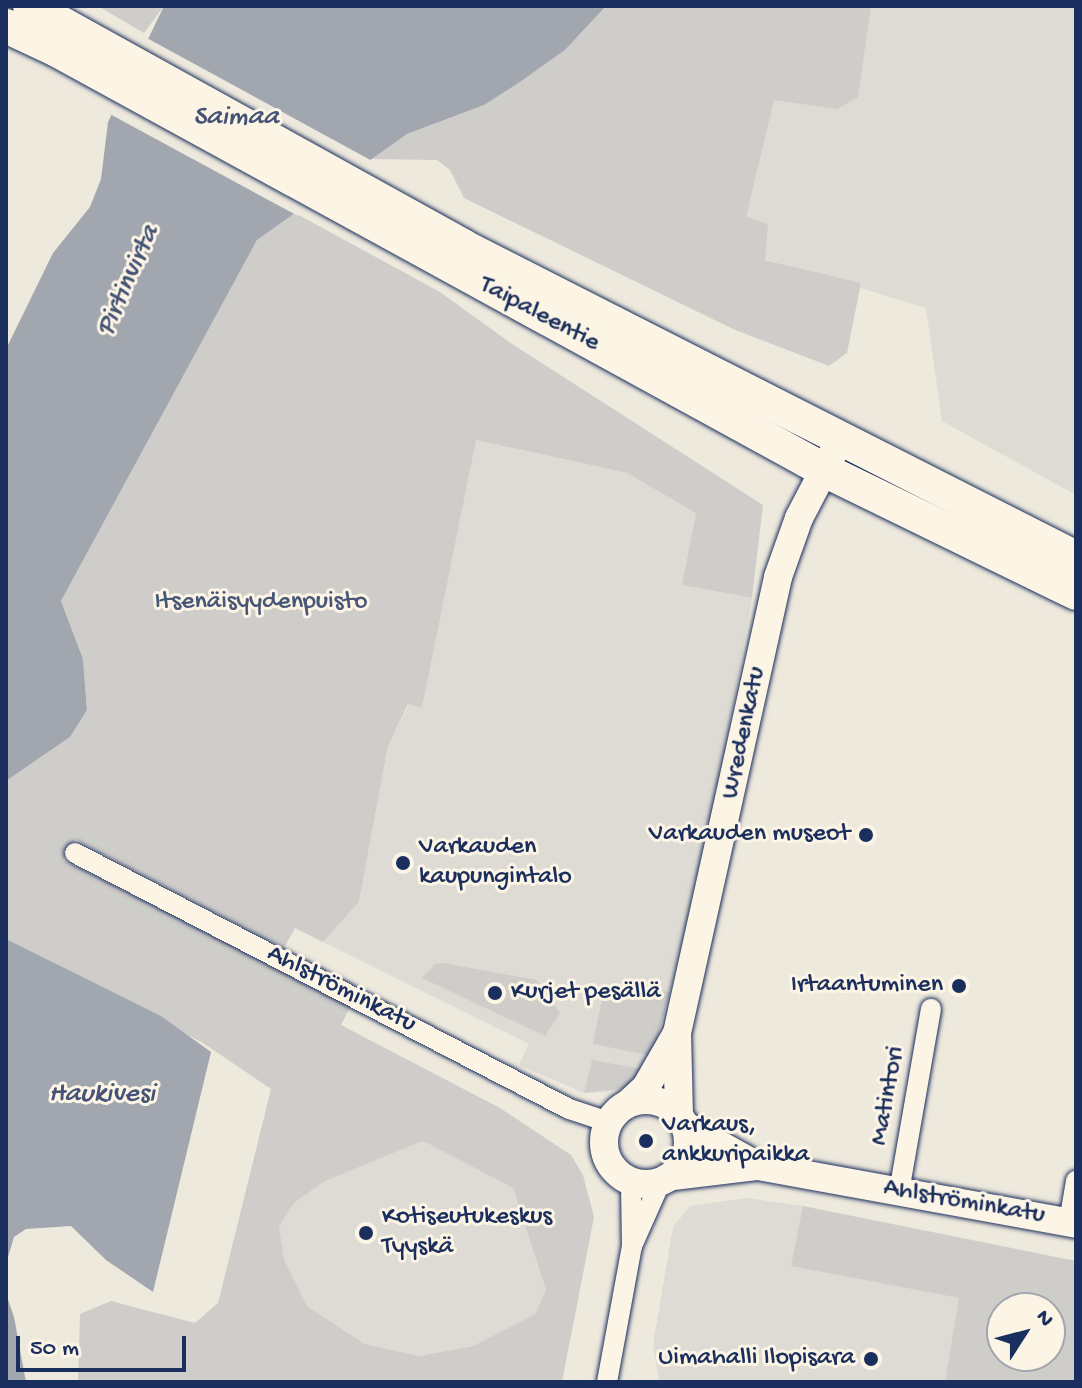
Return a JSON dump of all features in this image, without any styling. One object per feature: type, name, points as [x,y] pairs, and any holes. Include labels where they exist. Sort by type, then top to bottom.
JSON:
[{"type":"highway","name":"Taipaleentie","points":[[30,6],[63,38],[459,258],[831,456],[1076,593]]},
{"type":"highway","name":"Taipaleentie","points":[[6,26],[63,38]]},
{"type":"highway","name":"Taipaleentie","points":[[831,456],[1076,558]]},
{"type":"street","name":"Wredenkatu","points":[[682,1121],[677,1033],[778,577],[831,456]]},
{"type":"street","name":"Ahlströminkatu","points":[[75,853],[569,1109],[619,1112]]},
{"type":"street","name":"Matintori","points":[[899,1192],[931,1009]]},
{"type":"street","name":"Wredenkatu","points":[[619,1112],[646,1087],[677,1033]]},
{"type":"street","points":[[632,1246],[667,1179],[687,1153],[682,1121],[656,1101],[619,1112],[604,1136],[609,1164],[631,1183],[667,1179]]},
{"type":"street","name":"Ahlströminkatu","points":[[682,1121],[758,1166]]},
{"type":"street","name":"Ahlströminkatu","points":[[667,1179],[758,1166],[1072,1223]]},
{"type":"street","points":[[1072,1223],[1076,1181]]},
{"type":"street","points":[[607,1382],[632,1246],[631,1183]]},
{"type":"shaded area","points":[[630,6],[1076,6],[1076,495],[942,421],[926,308],[762,258]]},
{"type":"shaded area","points":[[475,440],[627,473],[697,513],[683,585],[752,598],[715,810],[668,1000],[646,1070],[624,1088],[607,1092],[584,1093],[519,1065],[529,1044],[323,942],[359,902],[388,746],[409,704],[422,708]]},
{"type":"shaded area","points":[[423,1141],[513,1188],[546,1290],[535,1314],[473,1346],[419,1356],[365,1344],[307,1306],[284,1259],[279,1227],[294,1203],[325,1181]]},
{"type":"shaded area","points":[[746,1198],[803,1206],[792,1266],[960,1298],[945,1382],[659,1382],[653,1345],[673,1227],[690,1206]]},
{"type":"green space","points":[[98,6],[164,6],[144,33]]},
{"type":"green space","points":[[606,6],[871,6],[858,97],[837,109],[774,100],[746,217],[768,224],[765,260],[861,283],[847,353],[829,366],[733,329],[464,198],[450,170],[437,160],[370,159],[407,134],[484,105],[520,82],[565,50]]},
{"type":"green space","name":"Itsenäisyydenpuisto","points":[[295,213],[440,292],[512,344],[763,505],[752,598],[682,585],[696,513],[627,473],[476,440],[422,708],[408,704],[388,746],[359,902],[323,942],[295,928],[284,948],[75,839],[63,860],[351,1005],[341,1025],[500,1108],[571,1155],[583,1175],[594,1217],[562,1382],[78,1382],[80,1314],[111,1301],[195,1323],[218,1303],[271,1089],[203,1043],[6,939],[6,781],[70,737],[87,710],[83,659],[61,601],[257,240]],"holes":[[[423,1141],[513,1188],[546,1290],[535,1314],[473,1346],[419,1356],[365,1344],[307,1306],[284,1259],[279,1227],[294,1203],[325,1181]]]},
{"type":"green space","points":[[435,964],[536,980],[560,1013],[545,1036],[422,978]]},
{"type":"green space","points":[[605,984],[670,992],[652,1056],[593,1044]]},
{"type":"green space","points":[[592,1060],[646,1070],[624,1088],[584,1093]]},
{"type":"green space","points":[[803,1206],[1076,1261],[1076,1382],[945,1382],[959,1298],[791,1266]]},
{"type":"water","name":"Saimaa","points":[[164,6],[606,6],[565,50],[520,82],[484,105],[407,134],[257,240],[61,601],[83,659],[87,710],[70,737],[6,781],[6,349],[53,253],[90,207],[101,179],[108,122]]},
{"type":"water","name":"Haukivesi","points":[[6,939],[161,1016],[211,1052],[153,1292],[106,1260],[71,1226],[26,1229],[14,1237],[6,1264]]},
{"type":"water","points":[[6,1294],[14,1317],[26,1382],[6,1382]]},
{"type":"pier","points":[[145,37],[374,162],[298,216],[108,113]]},
{"type":"place","name":"Varkauden museot","points":[[866,835]]},
{"type":"place","name":"Varkauden kaupungintalo","points":[[403,863]]},
{"type":"place","name":"Irtaantuminen","points":[[959,986]]},
{"type":"place","name":"Kurjet pesällä","points":[[495,993]]},
{"type":"place","name":"Varkaus, ankkuripaikka","points":[[646,1141]]},
{"type":"place","name":"Kotiseutukeskus Tyyskä","points":[[366,1233]]},
{"type":"place","name":"Uimahalli Ilopisara","points":[[871,1359]]},
{"type":"water label","name":"Pirtinvirta","points":[[129,281]]}]
